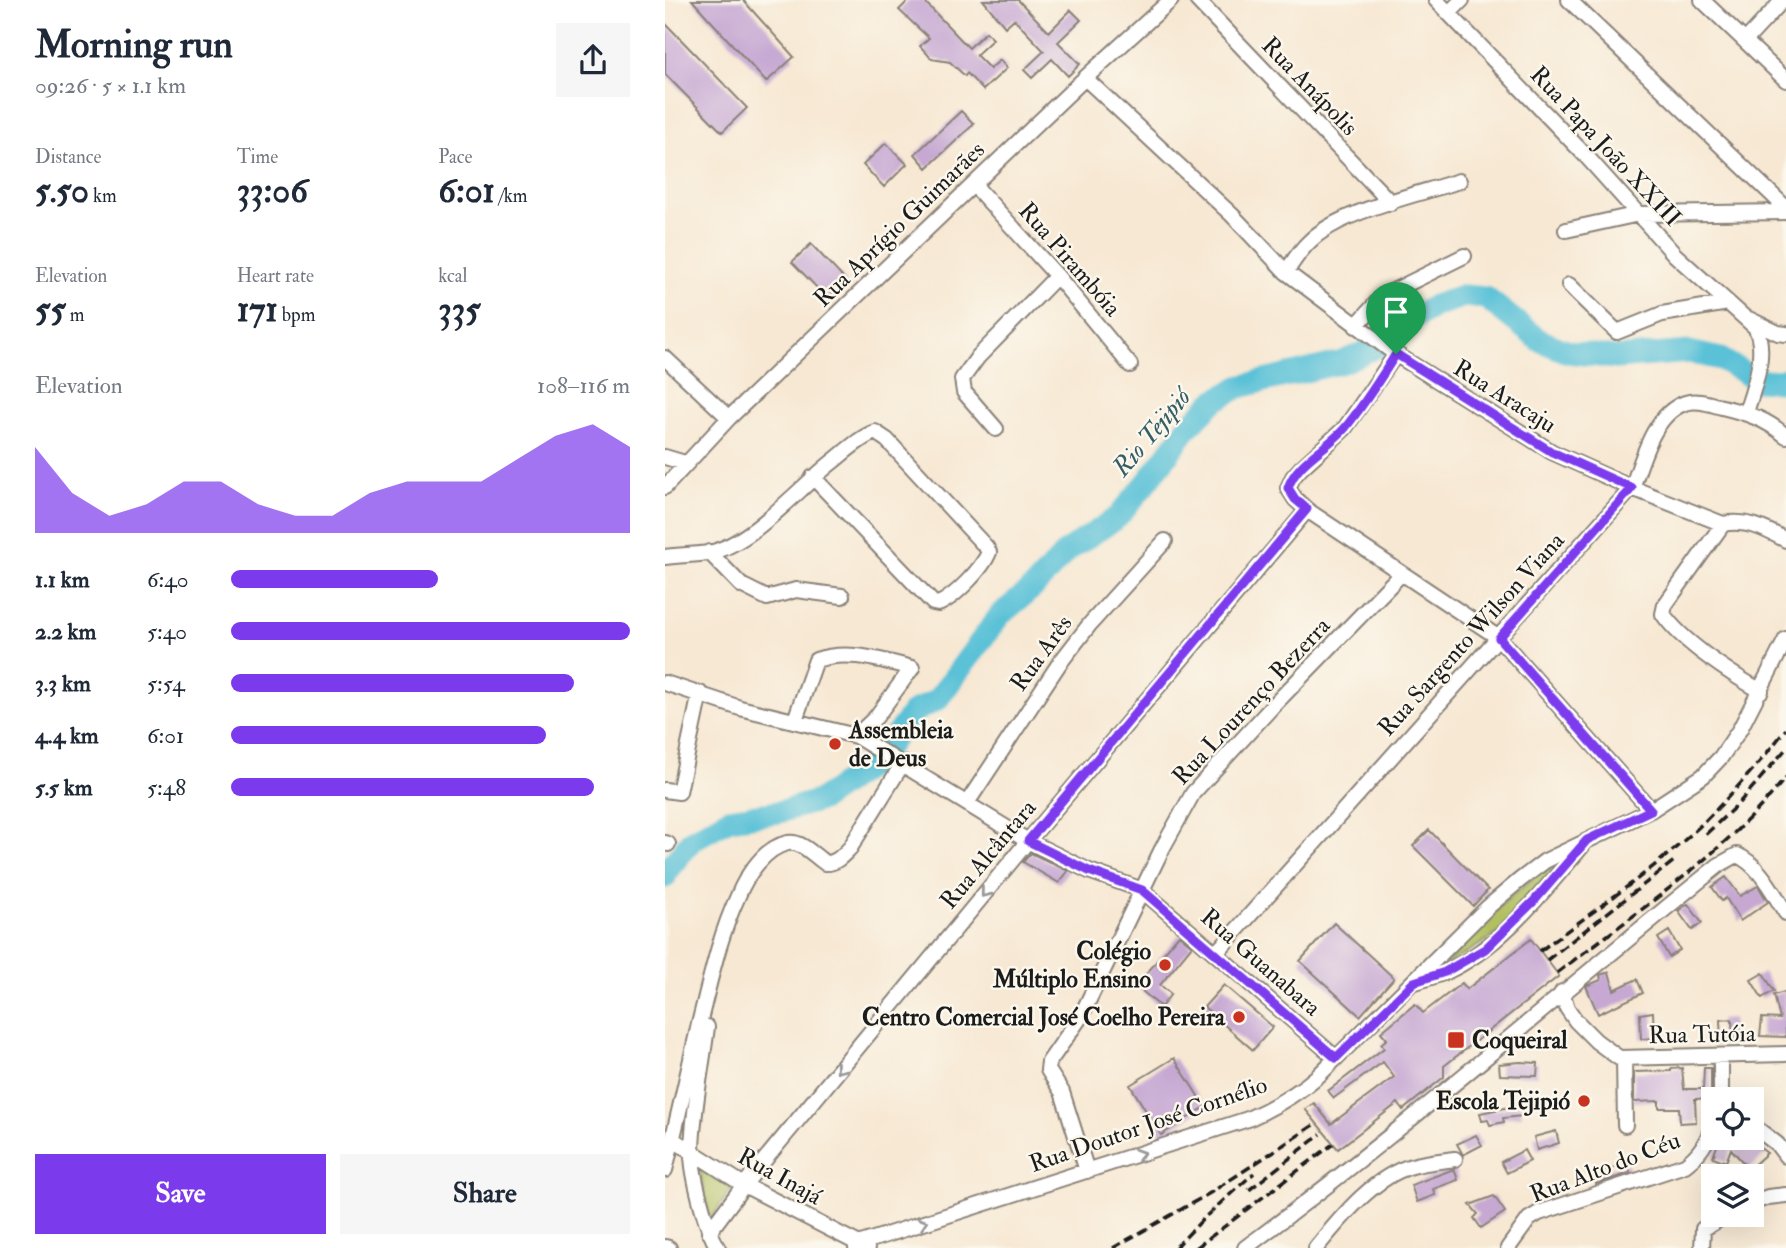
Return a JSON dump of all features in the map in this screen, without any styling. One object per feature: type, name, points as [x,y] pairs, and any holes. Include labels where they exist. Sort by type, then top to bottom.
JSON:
[{"type":"street","name":"Rua Aprígio Guimarães","points":[[665,487],[729,418],[1085,78],[1171,0]]},
{"type":"street","name":"Rua Anápolis","points":[[1197,0],[1391,203]]},
{"type":"street","name":"Rua Papa João XXIII","points":[[1436,0],[1696,276],[1755,327],[1761,341],[1755,384],[1746,412]]},
{"type":"street","points":[[1449,13],[1462,0]]},
{"type":"street","points":[[1569,0],[1786,210]]},
{"type":"street","points":[[1702,0],[1786,80]]},
{"type":"street","points":[[1745,41],[1783,0]]},
{"type":"street","name":"Rua Aracaju","points":[[1085,78],[1232,215],[1286,272],[1395,354],[1552,452],[1632,488],[1723,524],[1745,522],[1786,540]]},
{"type":"street","points":[[1286,272],[1309,242],[1326,228],[1346,218],[1459,181]]},
{"type":"street","name":"Rua Pirambóia","points":[[974,185],[1057,276],[1131,365]]},
{"type":"street","points":[[1566,230],[1639,214],[1786,210]]},
{"type":"street","points":[[1357,327],[1379,300],[1391,292],[1464,256]]},
{"type":"street","points":[[996,429],[964,392],[962,379],[978,357],[1057,276]]},
{"type":"street","points":[[1569,285],[1617,332],[1662,314],[1728,303]]},
{"type":"street","name":"Rua Papa João XXIII","points":[[1748,319],[1786,334]]},
{"type":"street","points":[[1395,354],[1345,428],[1301,468],[1288,488],[1307,509],[1499,638],[1651,810]]},
{"type":"street","points":[[665,358],[729,418]]},
{"type":"street","name":"Rua Sargento Wilson Viana","points":[[1216,953],[1632,488],[1655,432],[1673,409],[1686,403],[1702,402],[1746,412],[1770,422],[1786,436]]},
{"type":"street","points":[[665,556],[709,552],[747,535],[813,477],[860,440],[875,432],[896,450],[986,547],[988,556],[945,601],[933,603],[813,477]]},
{"type":"street","points":[[665,457],[685,463]]},
{"type":"street","name":"Rua Alcântara","points":[[709,1232],[744,1185],[1028,841],[1307,509]]},
{"type":"street","points":[[1723,524],[1665,605],[1663,614],[1717,663],[1761,691]]},
{"type":"street","name":"Rua Arês","points":[[967,803],[1059,664],[1090,624],[1165,541]]},
{"type":"street","points":[[709,552],[741,585],[767,598],[796,590],[842,596]]},
{"type":"street","name":"Rua Lourenço Bezerra","points":[[1087,1171],[1062,1092],[1047,1068],[1081,1016],[1176,821],[1193,793],[1401,574]]},
{"type":"street","name":"Rua Doutor José Cornélio","points":[[861,1247],[1248,1119],[1299,1092],[1488,907],[1520,880],[1545,861],[1651,810],[1703,776],[1721,757],[1740,729],[1786,639]]},
{"type":"street","points":[[665,683],[740,708],[859,738],[912,668],[861,656],[829,655],[816,660],[795,720]]},
{"type":"street","points":[[665,790],[679,792],[700,694]]},
{"type":"street","name":"Rua Guanabara","points":[[859,738],[1028,841],[1089,871],[1142,890],[1336,1058]]},
{"type":"street","points":[[665,1170],[715,957],[738,896],[749,876],[766,855],[786,843],[803,847],[825,863],[834,862],[859,835],[900,762]]},
{"type":"street","points":[[1414,982],[1445,972],[1485,949],[1535,900],[1587,840]]},
{"type":"street","points":[[1245,1248],[1415,1116],[1719,865],[1737,855],[1754,867],[1786,913]]},
{"type":"street","points":[[715,957],[691,1152],[709,1232],[718,1248]]},
{"type":"street","points":[[1562,992],[1567,1008],[1576,1021],[1621,1058],[1625,1125]]},
{"type":"street","name":"Rua Tutóia","points":[[1621,1058],[1786,1054]]},
{"type":"street","points":[[1721,1056],[1721,1087]]},
{"type":"street","points":[[1764,1134],[1777,1144],[1786,1156]]},
{"type":"street","name":"Rua Inajá","points":[[672,1139],[744,1185],[861,1247]]},
{"type":"street","name":"Rua Alto do Céu","points":[[1508,1248],[1529,1219],[1539,1213],[1685,1165],[1702,1150]]},
{"type":"street","points":[[1316,1248],[1348,1210],[1398,1171],[1411,1166],[1455,1159]]},
{"type":"street","points":[[1764,1198],[1786,1195]]},
{"type":"street","points":[[1702,1248],[1703,1229],[1706,1227]]},
{"type":"green space","points":[[1563,862],[1499,933],[1442,968],[1492,912],[1544,869]]},
{"type":"green space","points":[[698,1162],[734,1185],[710,1221]]},
{"type":"building","points":[[692,0],[743,0],[794,57],[766,82]]},
{"type":"building","points":[[909,0],[923,0],[969,48],[986,32],[993,39],[976,55],[990,69],[1000,60],[1007,68],[983,90],[967,73],[965,76],[950,62],[932,59],[920,46],[929,38],[899,10]]},
{"type":"building","points":[[983,0],[1018,0],[1049,32],[1071,10],[1081,20],[1058,42],[1080,64],[1068,76],[1052,59],[1032,78],[1024,70],[1044,51],[1014,19],[1005,27]]},
{"type":"building","points":[[665,23],[747,108],[722,132],[665,74]]},
{"type":"building","points":[[961,111],[974,124],[927,168],[915,154]]},
{"type":"building","points":[[886,143],[907,164],[884,187],[863,165]]},
{"type":"building","points":[[811,244],[846,281],[827,298],[792,262]]},
{"type":"building","points":[[1429,830],[1488,890],[1473,906],[1413,846]]},
{"type":"building","points":[[1031,853],[1068,871],[1059,883],[1023,862]]},
{"type":"building","points":[[1726,877],[1740,896],[1758,886],[1768,902],[1740,921],[1726,898],[1722,901],[1712,887]]},
{"type":"building","points":[[1688,904],[1702,923],[1692,930],[1678,911]]},
{"type":"building","points":[[1334,923],[1394,978],[1360,1016],[1300,961]]},
{"type":"building","points":[[1669,931],[1680,950],[1669,957],[1658,938]]},
{"type":"building","name":"Colégio Múltiplo Ensino","points":[[1179,935],[1192,946],[1160,985],[1171,994],[1161,1007],[1136,986]]},
{"type":"building","name":"Coqueiral","points":[[1531,939],[1559,976],[1444,1066],[1444,1077],[1403,1110],[1398,1103],[1338,1149],[1305,1109],[1314,1103],[1331,1124],[1394,1077],[1383,1062],[1334,1098],[1328,1091],[1384,1048],[1381,1044],[1387,1039],[1381,1032],[1415,1004],[1423,1013],[1462,983],[1467,989]]},
{"type":"building","points":[[1609,972],[1614,990],[1637,979],[1643,993],[1598,1014],[1586,986],[1601,980],[1600,975]]},
{"type":"building","points":[[1763,973],[1774,991],[1762,998],[1751,980]]},
{"type":"building","name":"Centro Comercial José Coelho Pereira","points":[[1224,985],[1273,1027],[1253,1050],[1204,1007]]},
{"type":"building","points":[[1784,992],[1786,1037],[1760,1036],[1762,1018],[1780,1019],[1774,995]]},
{"type":"building","points":[[1653,1012],[1654,1038],[1641,1039],[1640,1014]]},
{"type":"building","points":[[1732,1019],[1733,1042],[1721,1043],[1720,1020]]},
{"type":"building","points":[[1174,1058],[1205,1107],[1161,1135],[1130,1085]]},
{"type":"building","points":[[1538,1063],[1537,1076],[1500,1075],[1499,1064]]},
{"type":"building","points":[[1682,1068],[1684,1089],[1701,1089],[1701,1099],[1695,1099],[1696,1122],[1680,1123],[1679,1108],[1659,1108],[1659,1101],[1634,1102],[1634,1072]]},
{"type":"building","points":[[1704,1068],[1711,1068],[1711,1087],[1703,1087]]},
{"type":"building","points":[[1520,1105],[1522,1116],[1503,1118],[1504,1122],[1490,1125],[1488,1120],[1482,1121],[1480,1113]]},
{"type":"building","points":[[1556,1131],[1559,1143],[1537,1150],[1534,1137]]},
{"type":"building","points":[[1476,1135],[1482,1145],[1463,1155],[1457,1144]]},
{"type":"building","points":[[1524,1150],[1530,1161],[1507,1173],[1501,1162]]},
{"type":"building","points":[[1716,1150],[1731,1150],[1726,1162],[1713,1157]]},
{"type":"building","points":[[1732,1150],[1763,1150],[1767,1153],[1755,1164],[1744,1164]]},
{"type":"building","points":[[1628,1164],[1630,1173],[1596,1184],[1593,1173]]},
{"type":"building","points":[[1454,1169],[1458,1180],[1433,1189],[1435,1195],[1417,1202],[1411,1185]]},
{"type":"building","points":[[1494,1196],[1505,1212],[1481,1228],[1474,1218],[1478,1214],[1470,1205]]},
{"type":"waterway","name":"Rio Tejipió","points":[[665,877],[692,840],[729,819],[779,812],[821,800],[877,761],[913,712],[937,700],[1000,615],[1035,586],[1067,551],[1118,517],[1188,427],[1214,401],[1239,387],[1343,362],[1380,345],[1393,332],[1434,306],[1464,296],[1486,298],[1539,340],[1568,352],[1616,358],[1689,352],[1721,359],[1756,380],[1786,379]]},
{"type":"railway","points":[[1540,951],[1650,869],[1692,833],[1741,783],[1786,729]]},
{"type":"railway","points":[[1706,834],[1738,804],[1786,749]]},
{"type":"railway","points":[[1557,973],[1707,857],[1762,805],[1786,777]]},
{"type":"railway","points":[[1547,960],[1674,861]]},
{"type":"railway","points":[[1113,1248],[1210,1193],[1314,1125]]},
{"type":"railway","points":[[1249,1190],[1321,1134]]},
{"type":"railway","points":[[1196,1248],[1333,1144]]},
{"type":"railway","points":[[1175,1248],[1254,1173]]},
{"type":"place","name":"Assembleia de Deus","points":[[835,744]]},
{"type":"place","name":"Colégio Múltiplo Ensino","points":[[1165,965]]},
{"type":"place","name":"Centro Comercial José Coelho Pereira","points":[[1239,1017]]},
{"type":"place","name":"Coqueiral","points":[[1456,1040]]},
{"type":"place","name":"Escola Tejipió","points":[[1584,1101]]},
{"type":"route","points":[[1396,354],[1552,452],[1632,488],[1499,638],[1651,810],[1587,840],[1535,900],[1485,949],[1445,972],[1414,982],[1336,1058],[1142,890],[1089,871],[1028,841],[1307,509],[1291,493],[1288,488],[1290,482],[1301,468],[1345,428],[1396,354]]}]
